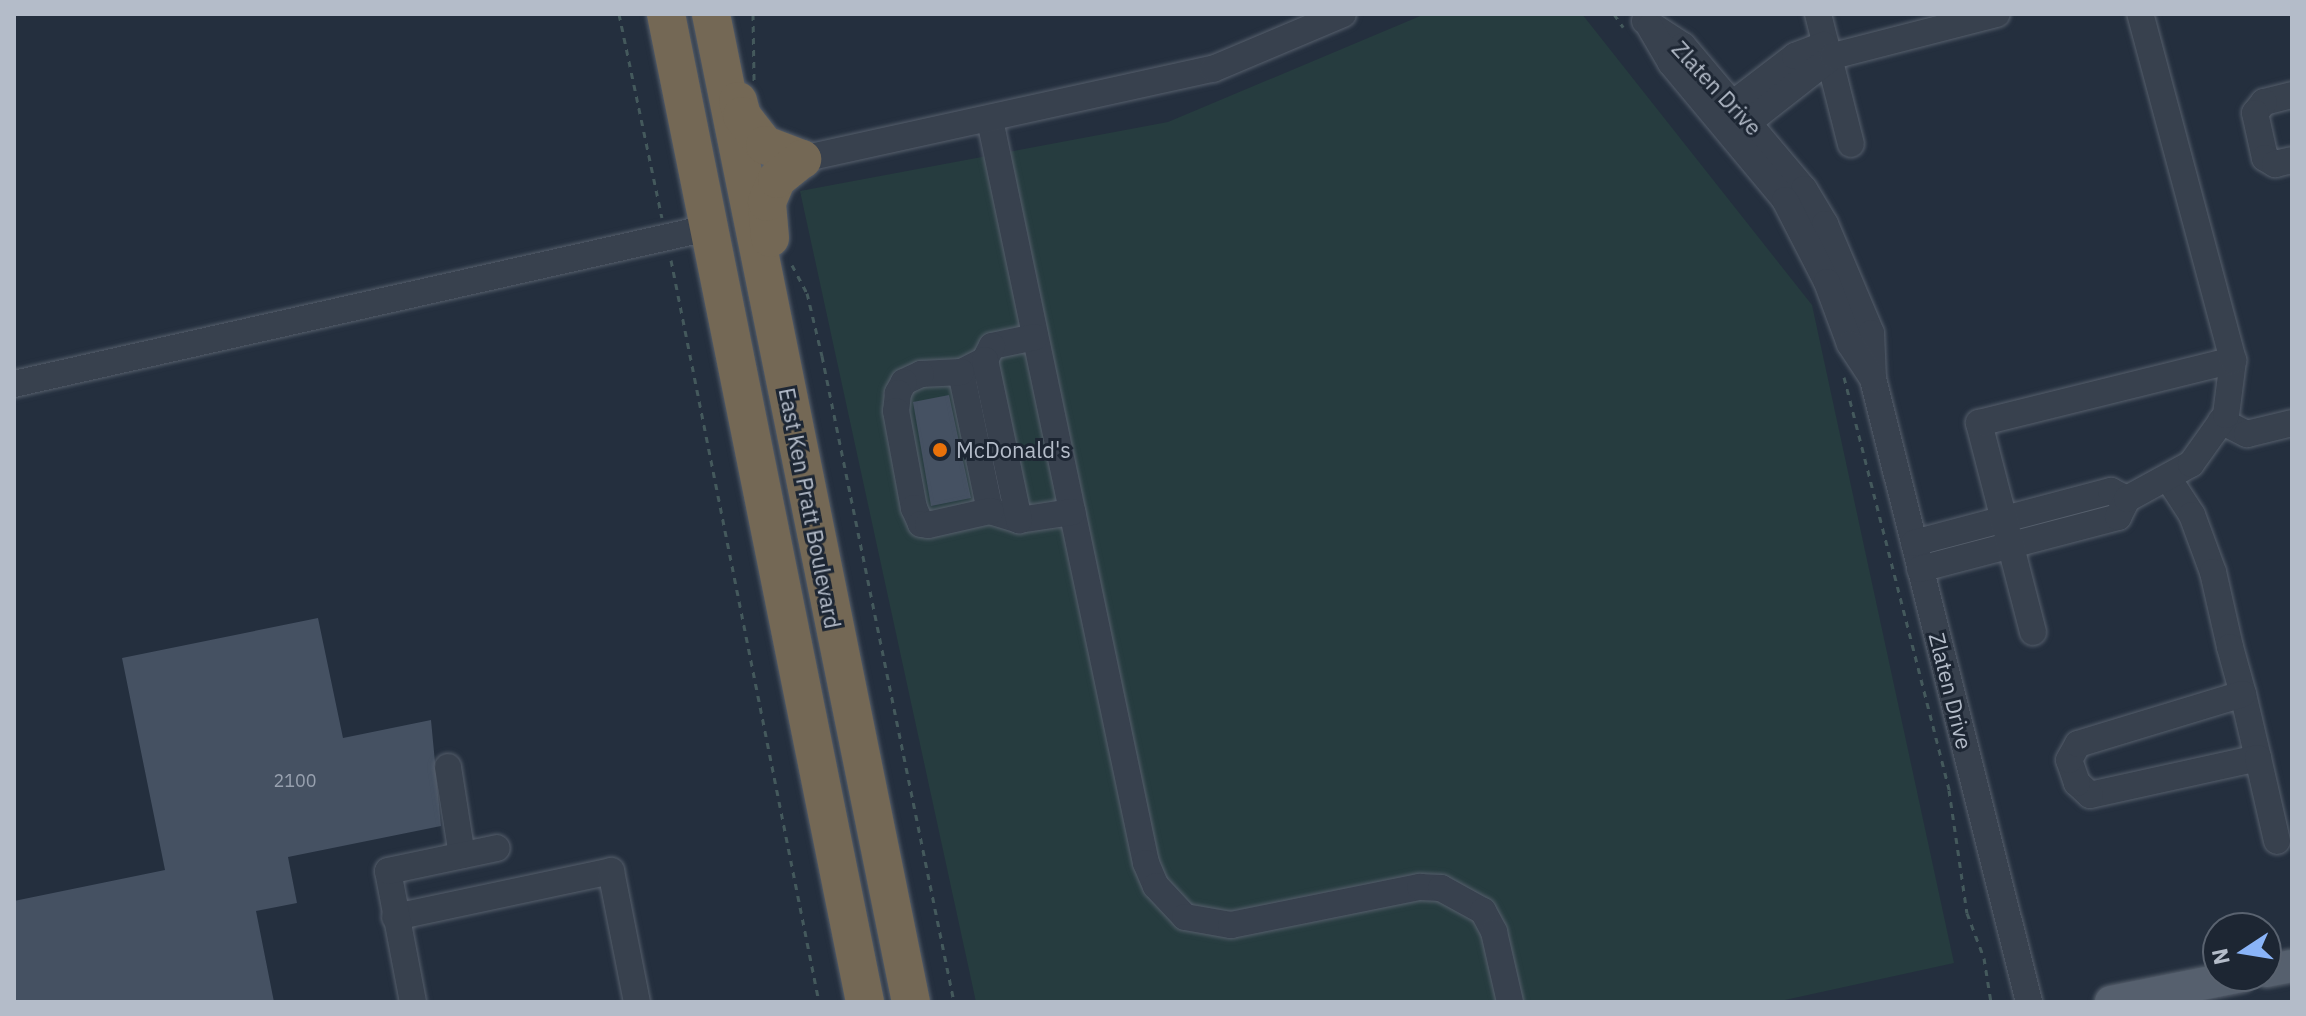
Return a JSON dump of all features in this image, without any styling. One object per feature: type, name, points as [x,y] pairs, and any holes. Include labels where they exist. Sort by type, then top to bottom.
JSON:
[{"type":"highway","name":"East Ken Pratt Boulevard","points":[[666,14],[865,1002]]},
{"type":"highway","points":[[675,14],[702,143],[774,170]]},
{"type":"highway","name":"East Ken Pratt Boulevard","points":[[713,14],[774,170],[782,365],[911,1002]]},
{"type":"highway","points":[[713,14],[742,116],[765,145],[774,170]]},
{"type":"main road","points":[[2111,1002],[2202,984]]},
{"type":"street","points":[[774,170],[1213,69],[1343,14]]},
{"type":"street","points":[[1818,14],[1851,144]]},
{"type":"street","points":[[1743,112],[1781,83],[1795,56],[1997,14]]},
{"type":"street","points":[[1917,556],[2037,524],[2118,517],[2127,499],[2191,464],[2221,421],[2233,360],[2140,14]]},
{"type":"street","name":"Zlaten Drive","points":[[1639,23],[1683,46],[1743,112],[1825,224],[1871,333],[1873,379],[2029,1002]]},
{"type":"street","name":"Zlaten Drive","points":[[1639,23],[1785,200],[1827,282],[1850,344],[1873,379]]},
{"type":"street","points":[[2292,95],[2264,102],[2255,113],[2265,158],[2275,164],[2292,160]]},
{"type":"street","points":[[990,120],[1146,863],[1169,905],[1196,920],[1231,925],[1420,887],[1441,888],[1483,911],[1494,932],[1510,1002]]},
{"type":"street","points":[[14,384],[708,228]]},
{"type":"street","points":[[1035,337],[992,346],[973,366],[921,374],[904,382],[898,393],[896,411],[914,508],[921,524],[928,525],[990,511],[1019,520],[1072,512]]},
{"type":"street","points":[[2033,632],[1979,423],[2233,360]]},
{"type":"street","points":[[973,366],[990,511]]},
{"type":"street","points":[[973,366],[1019,520]]},
{"type":"street","points":[[2221,421],[2247,434],[2292,423]]},
{"type":"street","points":[[2168,478],[2192,515],[2213,572],[2277,841]]},
{"type":"street","points":[[2243,694],[2078,744],[2069,760],[2077,783],[2090,795],[2258,758]]},
{"type":"street","points":[[448,767],[462,855]]},
{"type":"street","points":[[413,1002],[388,871],[497,848]]},
{"type":"street","points":[[395,917],[611,871],[637,1002]]},
{"type":"path","points":[[619,14],[664,226]]},
{"type":"path","points":[[1614,14],[1639,23]]},
{"type":"path","points":[[787,254],[807,293],[822,356],[954,1002]]},
{"type":"path","points":[[671,260],[819,1002]]},
{"type":"path","points":[[1841,366],[1949,790],[1967,913],[1984,958],[1991,1002]]},
{"type":"green space","points":[[1425,14],[1582,14],[1812,305],[1954,963],[1776,1002],[976,1002],[800,191],[1168,122]]},
{"type":"building","name":"McDonald's","points":[[949,395],[971,498],[931,506],[913,402]]},
{"type":"building","points":[[318,618],[343,738],[431,720],[441,826],[288,857],[297,903],[256,911],[274,1002],[14,1002],[14,901],[165,870],[122,658]]},
{"type":"place","name":"McDonald's","points":[[940,450]]}]
